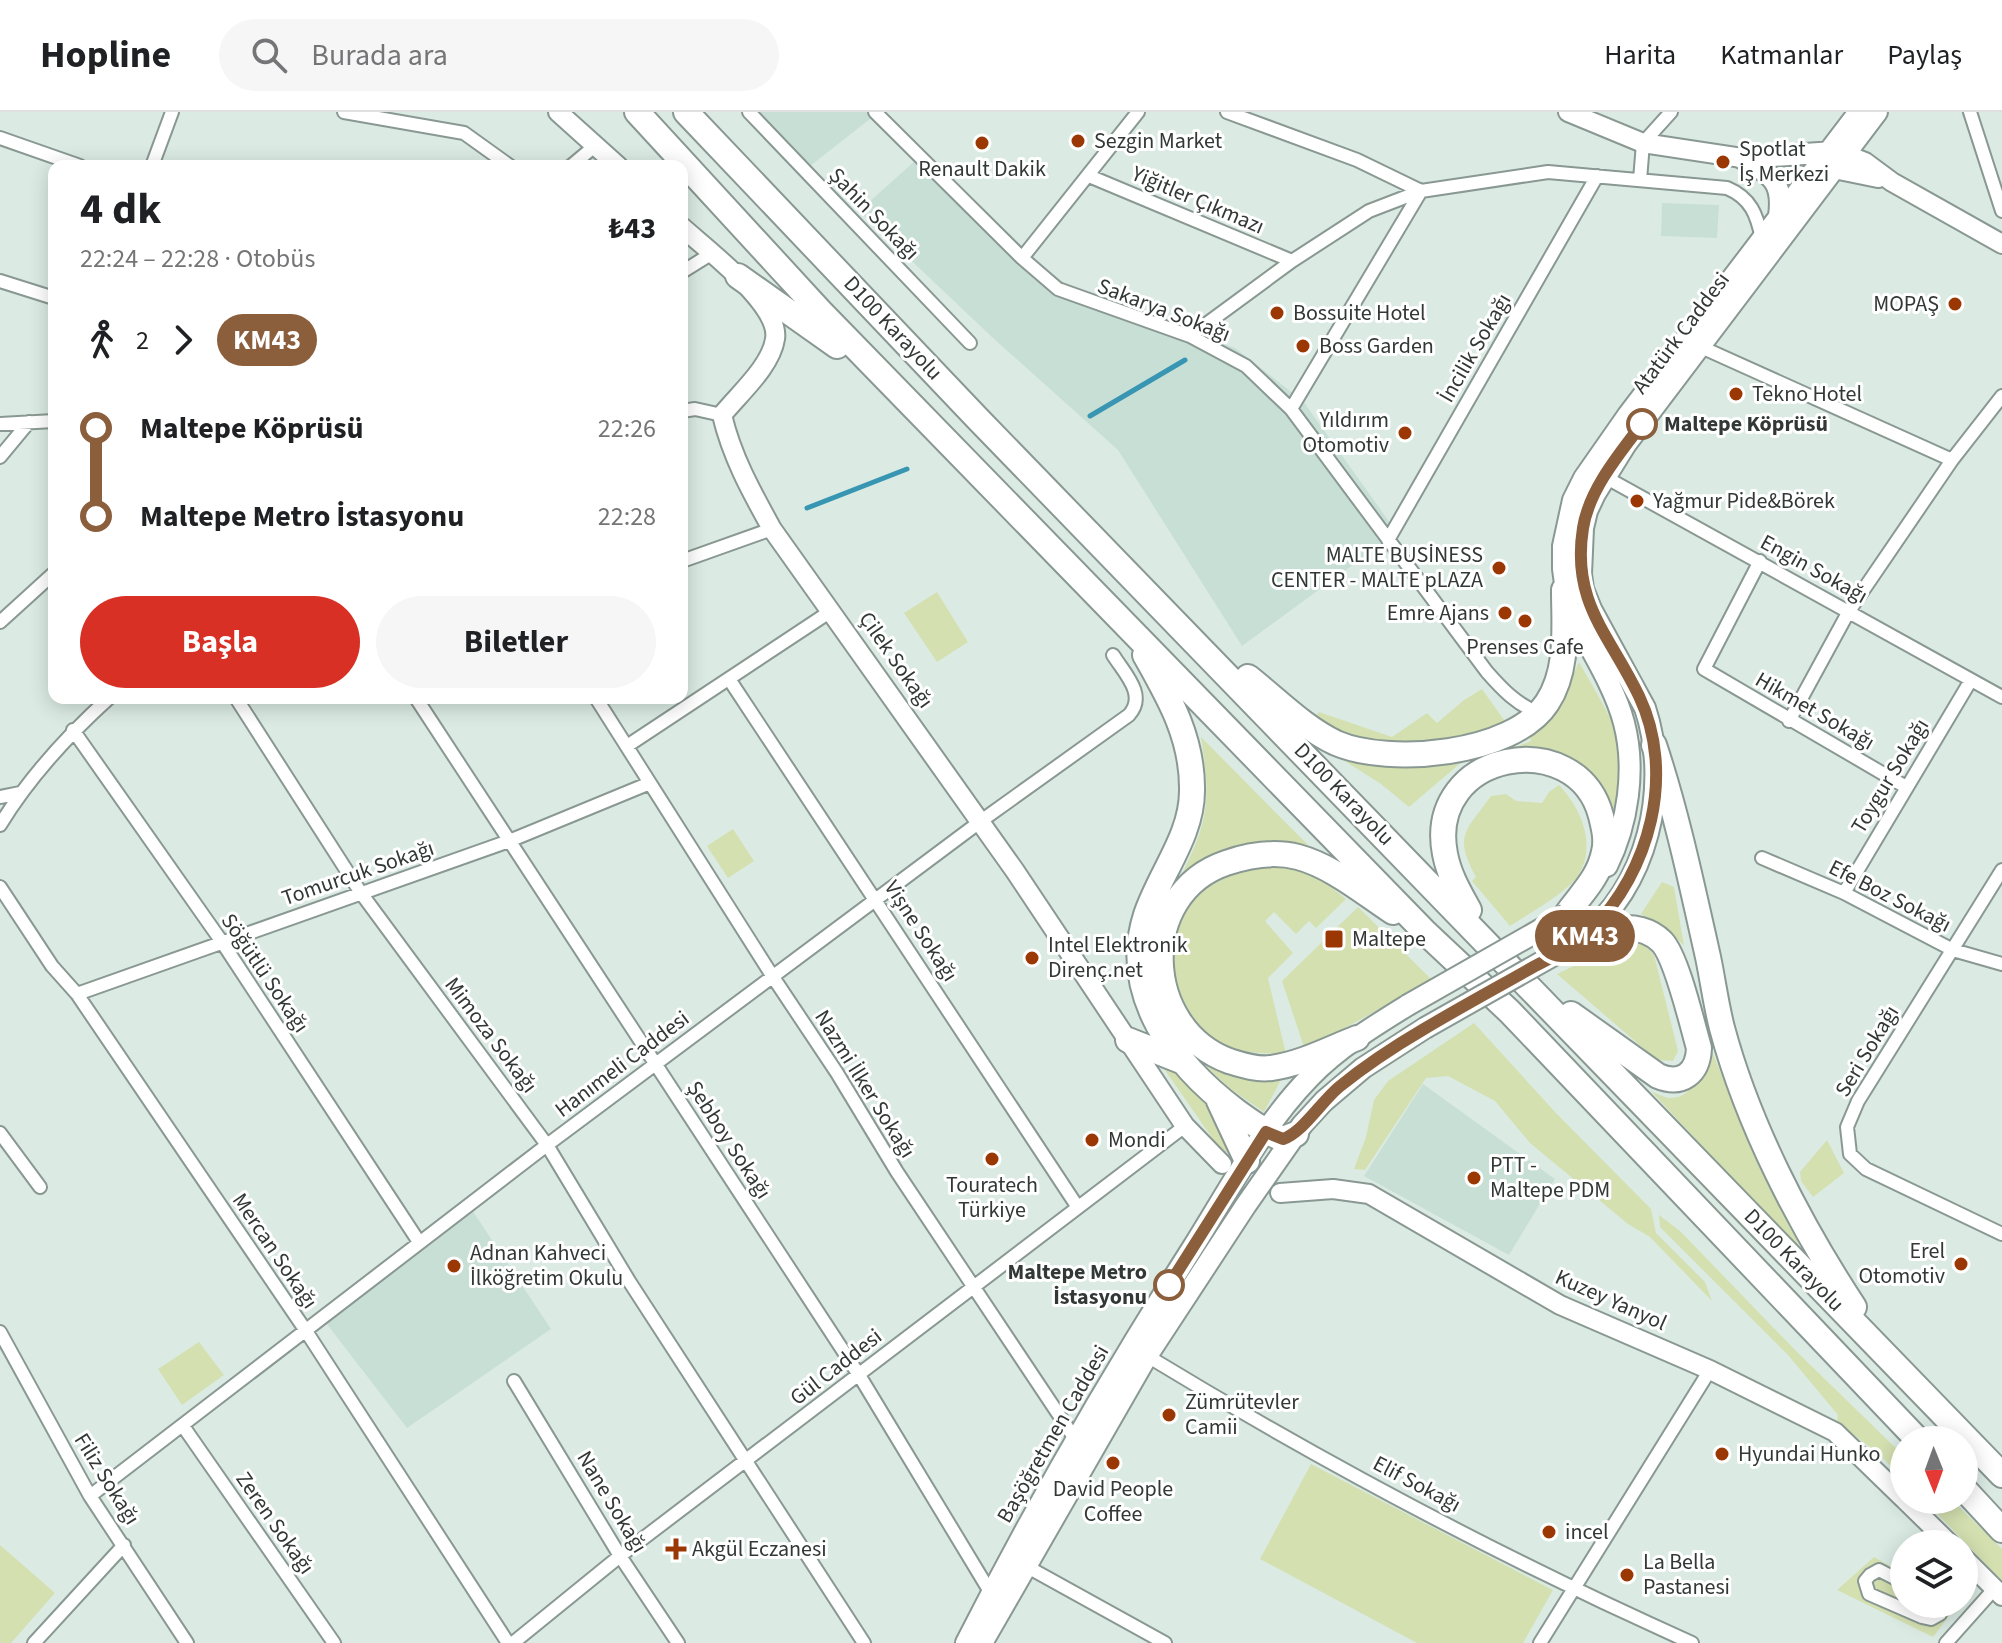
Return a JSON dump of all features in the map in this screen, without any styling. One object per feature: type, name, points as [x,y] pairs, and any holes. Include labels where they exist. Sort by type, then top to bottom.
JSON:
[{"type":"highway","name":"D100 Karayolu","points":[[637,112],[681,160]]},
{"type":"highway","name":"D100 Karayolu","points":[[689,113],[1177,624],[2002,1475]]},
{"type":"highway","name":"D100 Karayolu","points":[[688,167],[898,392],[1426,933],[1521,1023],[1905,1426]]},
{"type":"highway","points":[[738,276],[785,307],[898,392]]},
{"type":"highway","points":[[1177,624],[1337,743],[1356,750],[1401,754],[1457,749],[1500,738],[1539,713],[1552,694],[1560,670],[1564,590]]},
{"type":"highway","points":[[1130,629],[1171,699],[1182,727],[1190,756],[1193,793],[1179,844],[1146,916],[1141,954],[1142,982],[1153,1019],[1183,1062],[1216,1096],[1266,1132],[1283,1139],[1296,1134]]},
{"type":"highway","points":[[1654,745],[1669,790],[1709,961],[1715,1000],[1737,1078],[1817,1251],[1886,1356]]},
{"type":"highway","points":[[1486,940],[1449,870],[1443,831],[1448,806],[1458,789],[1488,767],[1511,760],[1551,764],[1576,778],[1593,796],[1602,823],[1604,852],[1594,878],[1566,915]]},
{"type":"highway","points":[[1357,1038],[1301,1061],[1269,1069],[1252,1068],[1228,1060],[1200,1045],[1172,1011],[1161,974],[1162,938],[1180,894],[1192,882],[1220,865],[1251,856],[1282,854],[1321,867],[1426,933]]},
{"type":"highway","points":[[1524,981],[1658,1076],[1679,1080],[1688,1076],[1699,1059],[1699,1048],[1670,953],[1662,943],[1648,932],[1633,928],[1605,931],[1570,946]]},
{"type":"highway","points":[[1128,1040],[1183,1062]]},
{"type":"highway","points":[[1216,1096],[1247,1161]]},
{"type":"highway","points":[[1978,1504],[2002,1530]]},
{"type":"main road","points":[[558,112],[612,160]]},
{"type":"main road","points":[[1568,112],[1643,143],[1742,158],[1865,162],[1892,182],[1998,242]]},
{"type":"main road","name":"Atatürk Caddesi","points":[[1570,946],[1589,932],[1626,886],[1640,858],[1653,807],[1654,745],[1645,708],[1583,589],[1583,528],[1587,511],[1626,444],[1701,347],[1831,160],[1859,112]]},
{"type":"main road","name":"Atatürk Caddesi","points":[[1566,915],[1590,892],[1613,854],[1624,818],[1629,780],[1624,723],[1568,606],[1564,590],[1563,546],[1573,500],[1584,478],[1628,415],[1779,216],[1877,112]]},
{"type":"main road","points":[[1742,158],[1766,171],[1776,184],[1781,196],[1779,216]]},
{"type":"main road","points":[[688,233],[738,276],[758,298],[776,331],[775,341],[764,364],[722,415]]},
{"type":"main road","name":"Çilek Sokağı","points":[[722,415],[729,445],[772,529],[981,821],[1185,1126],[1222,1164]]},
{"type":"main road","name":"Başöğretmen Caddesi","points":[[966,1643],[993,1607],[1247,1161],[1313,1074],[1357,1038],[1408,1005],[1566,915]]},
{"type":"main road","name":"Başöğretmen Caddesi","points":[[1017,1562],[1075,1439],[1312,1113],[1363,1068],[1425,1028],[1570,946]]},
{"type":"main road","name":"Kuzey Yanyol","points":[[1280,1193],[1333,1189],[1369,1194],[1560,1305],[1710,1370],[1835,1432],[1890,1486]]},
{"type":"main road","name":"Kuzey Yanyol","points":[[1919,1514],[1935,1530]]},
{"type":"main road","points":[[1978,1572],[1998,1592]]},
{"type":"main road","name":"Başöğretmen Caddesi","points":[[982,1643],[993,1607]]},
{"type":"street","points":[[154,160],[172,112]]},
{"type":"street","points":[[344,112],[464,133],[502,160]]},
{"type":"street","name":"Şahin Sokağı","points":[[749,112],[970,343]]},
{"type":"street","name":"Sakarya Sokağı","points":[[875,112],[1045,280],[1074,297],[1190,336],[1246,366],[1291,409],[1487,672],[1504,692],[1526,709],[1539,713]]},
{"type":"street","points":[[1022,258],[1138,112]]},
{"type":"street","points":[[1227,112],[1357,160],[1421,191]]},
{"type":"street","points":[[1640,180],[1643,143],[1671,112]]},
{"type":"street","points":[[1970,112],[2002,212],[1998,242]]},
{"type":"street","points":[[0,138],[63,160]]},
{"type":"street","points":[[578,160],[596,145]]},
{"type":"street","points":[[1190,336],[1292,261],[1369,211],[1421,191],[1548,172],[1727,188],[1737,193],[1756,214],[1762,239]]},
{"type":"street","name":"Yiğitler Çıkmazı","points":[[1089,176],[1292,261]]},
{"type":"street","name":"İncilik Sokağı","points":[[1388,540],[1597,176]]},
{"type":"street","points":[[1291,409],[1421,191]]},
{"type":"street","points":[[688,268],[711,254]]},
{"type":"street","points":[[0,281],[48,296]]},
{"type":"street","points":[[1701,347],[1952,460]]},
{"type":"street","points":[[1789,721],[1849,611],[1952,460],[2002,396]]},
{"type":"street","points":[[688,410],[722,415]]},
{"type":"street","points":[[0,424],[48,421]]},
{"type":"street","points":[[0,457],[29,422]]},
{"type":"street","name":"Engin Sokağı","points":[[1605,477],[2002,697]]},
{"type":"street","points":[[688,559],[772,529]]},
{"type":"street","name":"Hikmet Sokağı","points":[[1760,561],[1704,669],[1906,787]]},
{"type":"street","points":[[0,622],[48,578]]},
{"type":"street","points":[[627,746],[831,611]]},
{"type":"street","name":"Hanımeli Caddesi","points":[[90,1496],[547,1145],[1132,711],[1137,694],[1113,655]]},
{"type":"street","name":"Vişne Sokağı","points":[[729,679],[1077,1206]]},
{"type":"street","name":"Toygur Sokağı","points":[[1844,893],[1971,680]]},
{"type":"street","points":[[0,825],[20,793],[73,730],[102,704]]},
{"type":"street","name":"Mimoza Sokağı","points":[[240,704],[361,893],[547,1145],[629,1281],[864,1643]]},
{"type":"street","name":"Şebboy Sokağı","points":[[420,704],[859,1375],[993,1607]]},
{"type":"street","name":"Nazmi İlker Sokağı","points":[[600,704],[773,977],[1075,1439]]},
{"type":"street","name":"Söğütlü Sokağı","points":[[73,730],[222,942],[419,1242]]},
{"type":"street","name":"Tomurcuk Sokağı","points":[[77,994],[509,841],[650,783]]},
{"type":"street","points":[[0,797],[20,793]]},
{"type":"street","name":"Efe Boz Sokağı","points":[[1762,858],[1844,893],[1953,950],[2002,964]]},
{"type":"street","points":[[1953,950],[2002,870]]},
{"type":"street","name":"Mercan Sokağı","points":[[0,887],[52,966],[77,994],[306,1331],[511,1643]]},
{"type":"street","name":"Seri Sokağı","points":[[1953,950],[1858,1101],[1847,1127],[1850,1154],[1866,1169],[2002,1234]]},
{"type":"street","name":"Gül Caddesi","points":[[511,1643],[620,1556],[1185,1126]]},
{"type":"street","points":[[0,1133],[40,1187]]},
{"type":"street","name":"Filiz Sokağı","points":[[0,1332],[90,1496],[187,1643]]},
{"type":"street","name":"Elif Sokağı","points":[[1139,1351],[1259,1423],[1573,1590],[1692,1643]]},
{"type":"street","points":[[1540,1643],[1710,1370]]},
{"type":"street","name":"Nane Sokağı","points":[[514,1381],[620,1556],[678,1643]]},
{"type":"street","name":"Zeren Sokağı","points":[[183,1426],[334,1643]]},
{"type":"street","points":[[34,1643],[124,1545]]},
{"type":"street","points":[[1017,1562],[1165,1643]]},
{"type":"street","points":[[1890,1576],[1879,1570],[1865,1581],[1869,1594],[1890,1603]]},
{"type":"street","points":[[1946,1643],[1998,1592]]},
{"type":"street","points":[[1951,1618],[1960,1626]]},
{"type":"shaded area","points":[[760,112],[879,112],[810,166]]},
{"type":"shaded area","points":[[925,152],[1042,265],[1079,295],[1235,348],[1303,401],[1393,527],[1383,543],[1242,646],[1118,450],[993,338],[859,211]]},
{"type":"shaded area","points":[[1662,203],[1719,205],[1717,238],[1661,236]]},
{"type":"shaded area","points":[[1423,1084],[1555,1179],[1509,1255],[1364,1176]]},
{"type":"shaded area","name":"Adnan Kahveci İlköğretim Okulu","points":[[472,1210],[551,1329],[407,1428],[326,1323]]},
{"type":"green space","points":[[937,592],[968,642],[937,662],[904,613]]},
{"type":"green space","points":[[1579,662],[1610,718],[1617,744],[1618,791],[1608,831],[1590,785],[1502,752],[1531,741],[1529,733],[1564,694]]},
{"type":"green space","points":[[1482,689],[1507,724],[1448,744],[1347,741],[1313,720],[1319,712],[1392,737],[1427,713],[1437,723]]},
{"type":"green space","points":[[1201,737],[1311,848],[1284,844],[1196,867],[1179,880],[1196,842],[1205,811],[1206,779]]},
{"type":"green space","points":[[1470,755],[1409,807],[1381,784],[1340,758],[1381,765]]},
{"type":"green space","points":[[1559,785],[1574,805],[1584,828],[1586,853],[1583,865],[1565,889],[1510,926],[1472,881],[1476,877],[1465,852],[1466,834],[1491,796],[1506,794],[1516,801],[1542,803],[1549,792]]},
{"type":"green space","points":[[733,829],[754,861],[728,878],[707,846]]},
{"type":"green space","points":[[1286,865],[1318,877],[1346,899],[1316,928],[1309,921],[1296,934],[1274,912],[1265,921],[1293,953],[1268,978],[1286,1054],[1233,1049],[1209,1035],[1184,1001],[1177,981],[1175,939],[1181,920],[1192,903],[1212,885],[1247,870]]},
{"type":"green space","points":[[1662,882],[1674,887],[1684,946],[1667,928],[1641,914]]},
{"type":"green space","points":[[1358,907],[1432,980],[1305,1050],[1282,981]]},
{"type":"green space","points":[[1628,940],[1643,943],[1654,955],[1678,1051],[1673,1061],[1657,1060],[1557,974]]},
{"type":"green space","points":[[1474,1023],[1556,1113],[1651,1209],[1656,1233],[1705,1282],[1712,1301],[1650,1237],[1628,1224],[1530,1143],[1495,1101],[1448,1076],[1426,1078],[1365,1170],[1354,1169],[1366,1137],[1374,1100],[1388,1081]]},
{"type":"green space","points":[[1708,1042],[1763,1174],[1805,1257],[1651,1091],[1670,1098],[1687,1092],[1698,1078]]},
{"type":"green space","points":[[1190,1051],[1283,1076],[1264,1112],[1228,1087]]},
{"type":"green space","points":[[1160,1063],[1195,1087],[1221,1119],[1234,1144],[1224,1155]]},
{"type":"green space","points":[[1827,1140],[1844,1173],[1813,1197],[1801,1181],[1800,1172]]},
{"type":"green space","points":[[1659,1215],[1680,1231],[1890,1442],[1890,1465],[1837,1422],[1838,1415],[1788,1355],[1660,1227]]},
{"type":"green space","points":[[199,1342],[224,1375],[182,1405],[158,1369]]},
{"type":"green space","points":[[1311,1464],[1553,1590],[1523,1643],[1417,1643],[1260,1559]]},
{"type":"green space","points":[[1937,1514],[1966,1514],[2002,1549],[2002,1581],[1978,1556],[1978,1530],[1953,1530]]},
{"type":"green space","points":[[0,1545],[55,1593],[11,1643],[0,1643]]},
{"type":"green space","points":[[1874,1557],[1890,1566],[1890,1616],[1837,1590]]},
{"type":"green space","points":[[1894,1618],[1947,1618],[1933,1637]]},
{"type":"waterway","points":[[1090,416],[1185,360]]},
{"type":"waterway","points":[[807,508],[907,469]]},
{"type":"bus line","name":"KM43","points":[[1169,1285],[1266,1132],[1283,1139],[1296,1134],[1337,1089],[1402,1041],[1570,946],[1597,924],[1634,872],[1645,847],[1653,807],[1655,767],[1651,726],[1637,692],[1585,596],[1581,574],[1587,511],[1626,444],[1642,424]]},
{"type":"place","name":"Sezgin Market","points":[[1078,141]]},
{"type":"place","name":"Renault Dakik","points":[[982,143]]},
{"type":"place","name":"Spotlat İş Merkezi","points":[[1723,162]]},
{"type":"place","name":"MOPAŞ","points":[[1955,304]]},
{"type":"place","name":"Bossuite Hotel","points":[[1277,313]]},
{"type":"place","name":"Boss Garden","points":[[1303,346]]},
{"type":"place","name":"Tekno Hotel","points":[[1736,394]]},
{"type":"place","name":"Maltepe Köprüsü","points":[[1642,424]]},
{"type":"place","name":"Yıldırım Otomotiv","points":[[1405,433]]},
{"type":"place","name":"Yağmur Pide&Börek","points":[[1637,501]]},
{"type":"place","name":"MALTE BUSİNESS CENTER - MALTE pLAZA","points":[[1499,568]]},
{"type":"place","name":"Emre Ajans","points":[[1505,613]]},
{"type":"place","name":"Prenses Cafe","points":[[1525,621]]},
{"type":"place","name":"Maltepe","points":[[1334,939]]},
{"type":"place","name":"Intel Elektronik Direnç.net","points":[[1032,958]]},
{"type":"place","name":"Mondi","points":[[1092,1140]]},
{"type":"place","name":"Touratech Türkiye","points":[[992,1159]]},
{"type":"place","name":"PTT - Maltepe PDM","points":[[1474,1178]]},
{"type":"place","name":"Erel Otomotiv","points":[[1961,1264]]},
{"type":"place","name":"Adnan Kahveci İlköğretim Okulu","points":[[454,1266]]},
{"type":"place","name":"Maltepe Metro İstasyonu","points":[[1169,1285]]},
{"type":"place","name":"Zümrütevler Camii","points":[[1169,1415]]},
{"type":"place","name":"Hyundai Hunko","points":[[1722,1454]]},
{"type":"place","name":"David People Coffee","points":[[1113,1463]]},
{"type":"place","name":"incel","points":[[1549,1532]]},
{"type":"place","name":"Akgül Eczanesi","points":[[676,1549]]},
{"type":"place","name":"La Bella Pastanesi","points":[[1627,1575]]}]
